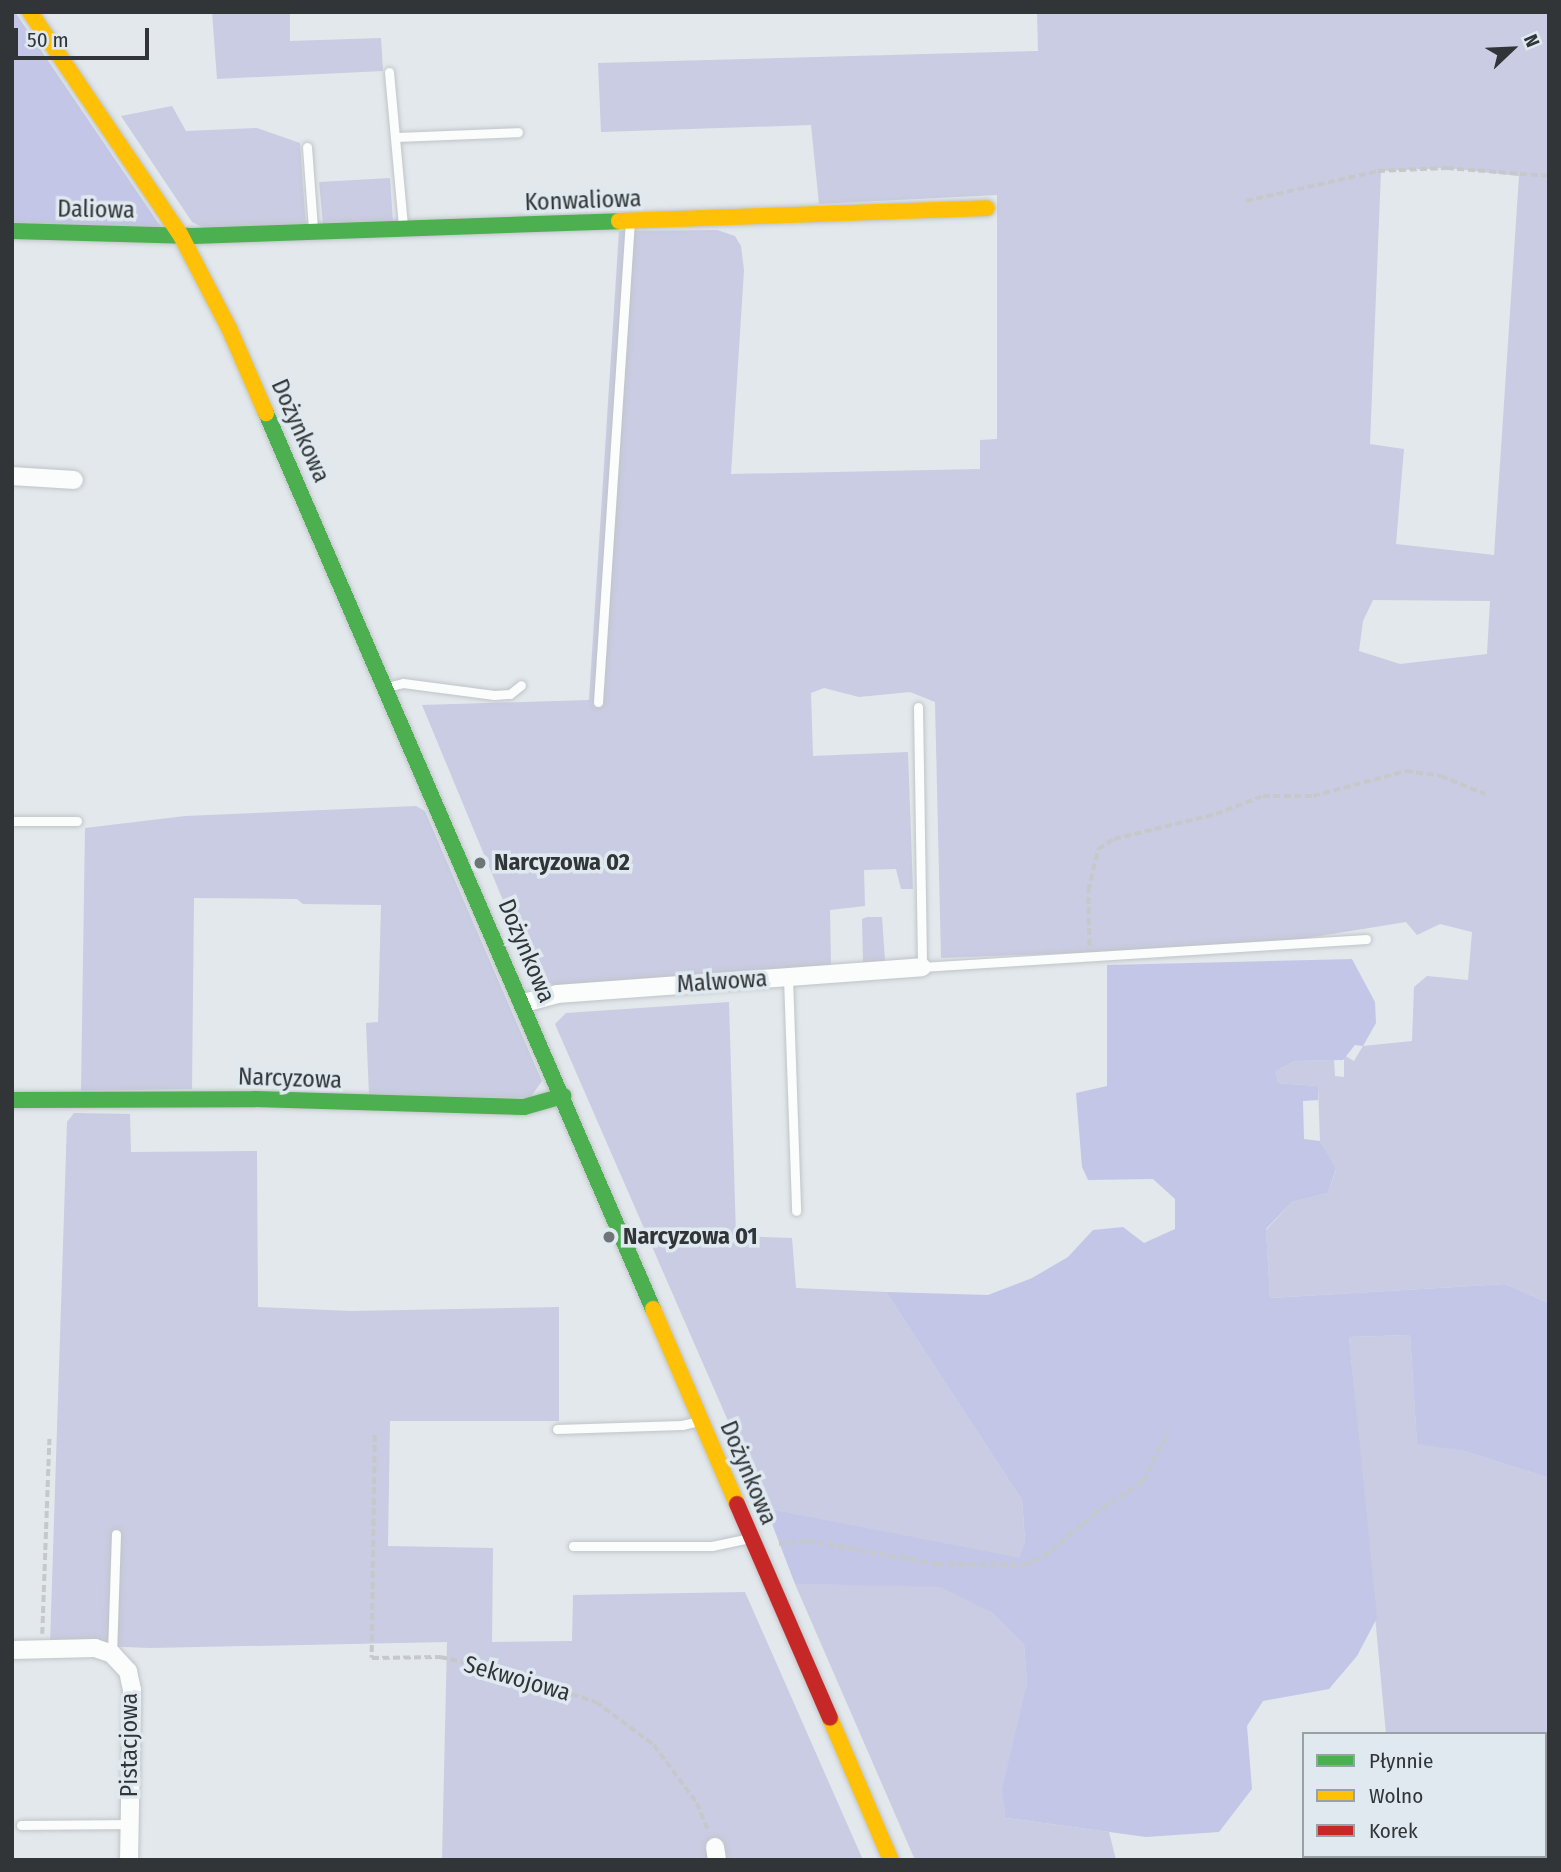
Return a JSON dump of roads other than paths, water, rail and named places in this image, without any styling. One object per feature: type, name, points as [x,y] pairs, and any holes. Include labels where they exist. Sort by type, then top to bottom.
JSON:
[{"type":"street","name":"Dożynkowa","points":[[30,12],[180,234],[229,328],[524,1003],[891,1860]]},
{"type":"street","name":"Konwaliowa","points":[[180,234],[404,230],[987,208]]},
{"type":"street","name":"Daliowa","points":[[12,231],[180,234]]},
{"type":"street","points":[[12,476],[74,480]]},
{"type":"street","name":"Malwowa","points":[[524,1003],[557,994],[922,967]]},
{"type":"street","name":"Narcyzowa","points":[[12,1100],[255,1099],[524,1107],[563,1096]]},
{"type":"street","points":[[12,1650],[95,1648],[112,1654]]},
{"type":"street","name":"Pistacjowa","points":[[112,1654],[128,1671],[132,1690],[129,1860]]},
{"type":"lane","points":[[389,72],[404,230]]},
{"type":"lane","points":[[395,137],[518,132]]},
{"type":"lane","points":[[307,147],[313,232]]},
{"type":"lane","points":[[598,702],[630,222]]},
{"type":"lane","points":[[387,687],[403,683],[494,695],[510,694],[521,685]]},
{"type":"lane","points":[[918,707],[922,967],[1366,939]]},
{"type":"lane","points":[[12,821],[77,821]]},
{"type":"lane","points":[[788,977],[796,1211]]},
{"type":"lane","points":[[557,1429],[682,1425],[701,1420]]},
{"type":"lane","points":[[112,1654],[116,1534]]},
{"type":"lane","points":[[573,1546],[712,1546],[754,1543]]},
{"type":"lane","points":[[21,1825],[130,1824]]},
{"type":"place","name":"Narcyzowa 02","points":[[480,863]]},
{"type":"place","name":"Narcyzowa 01","points":[[609,1237]]}]
